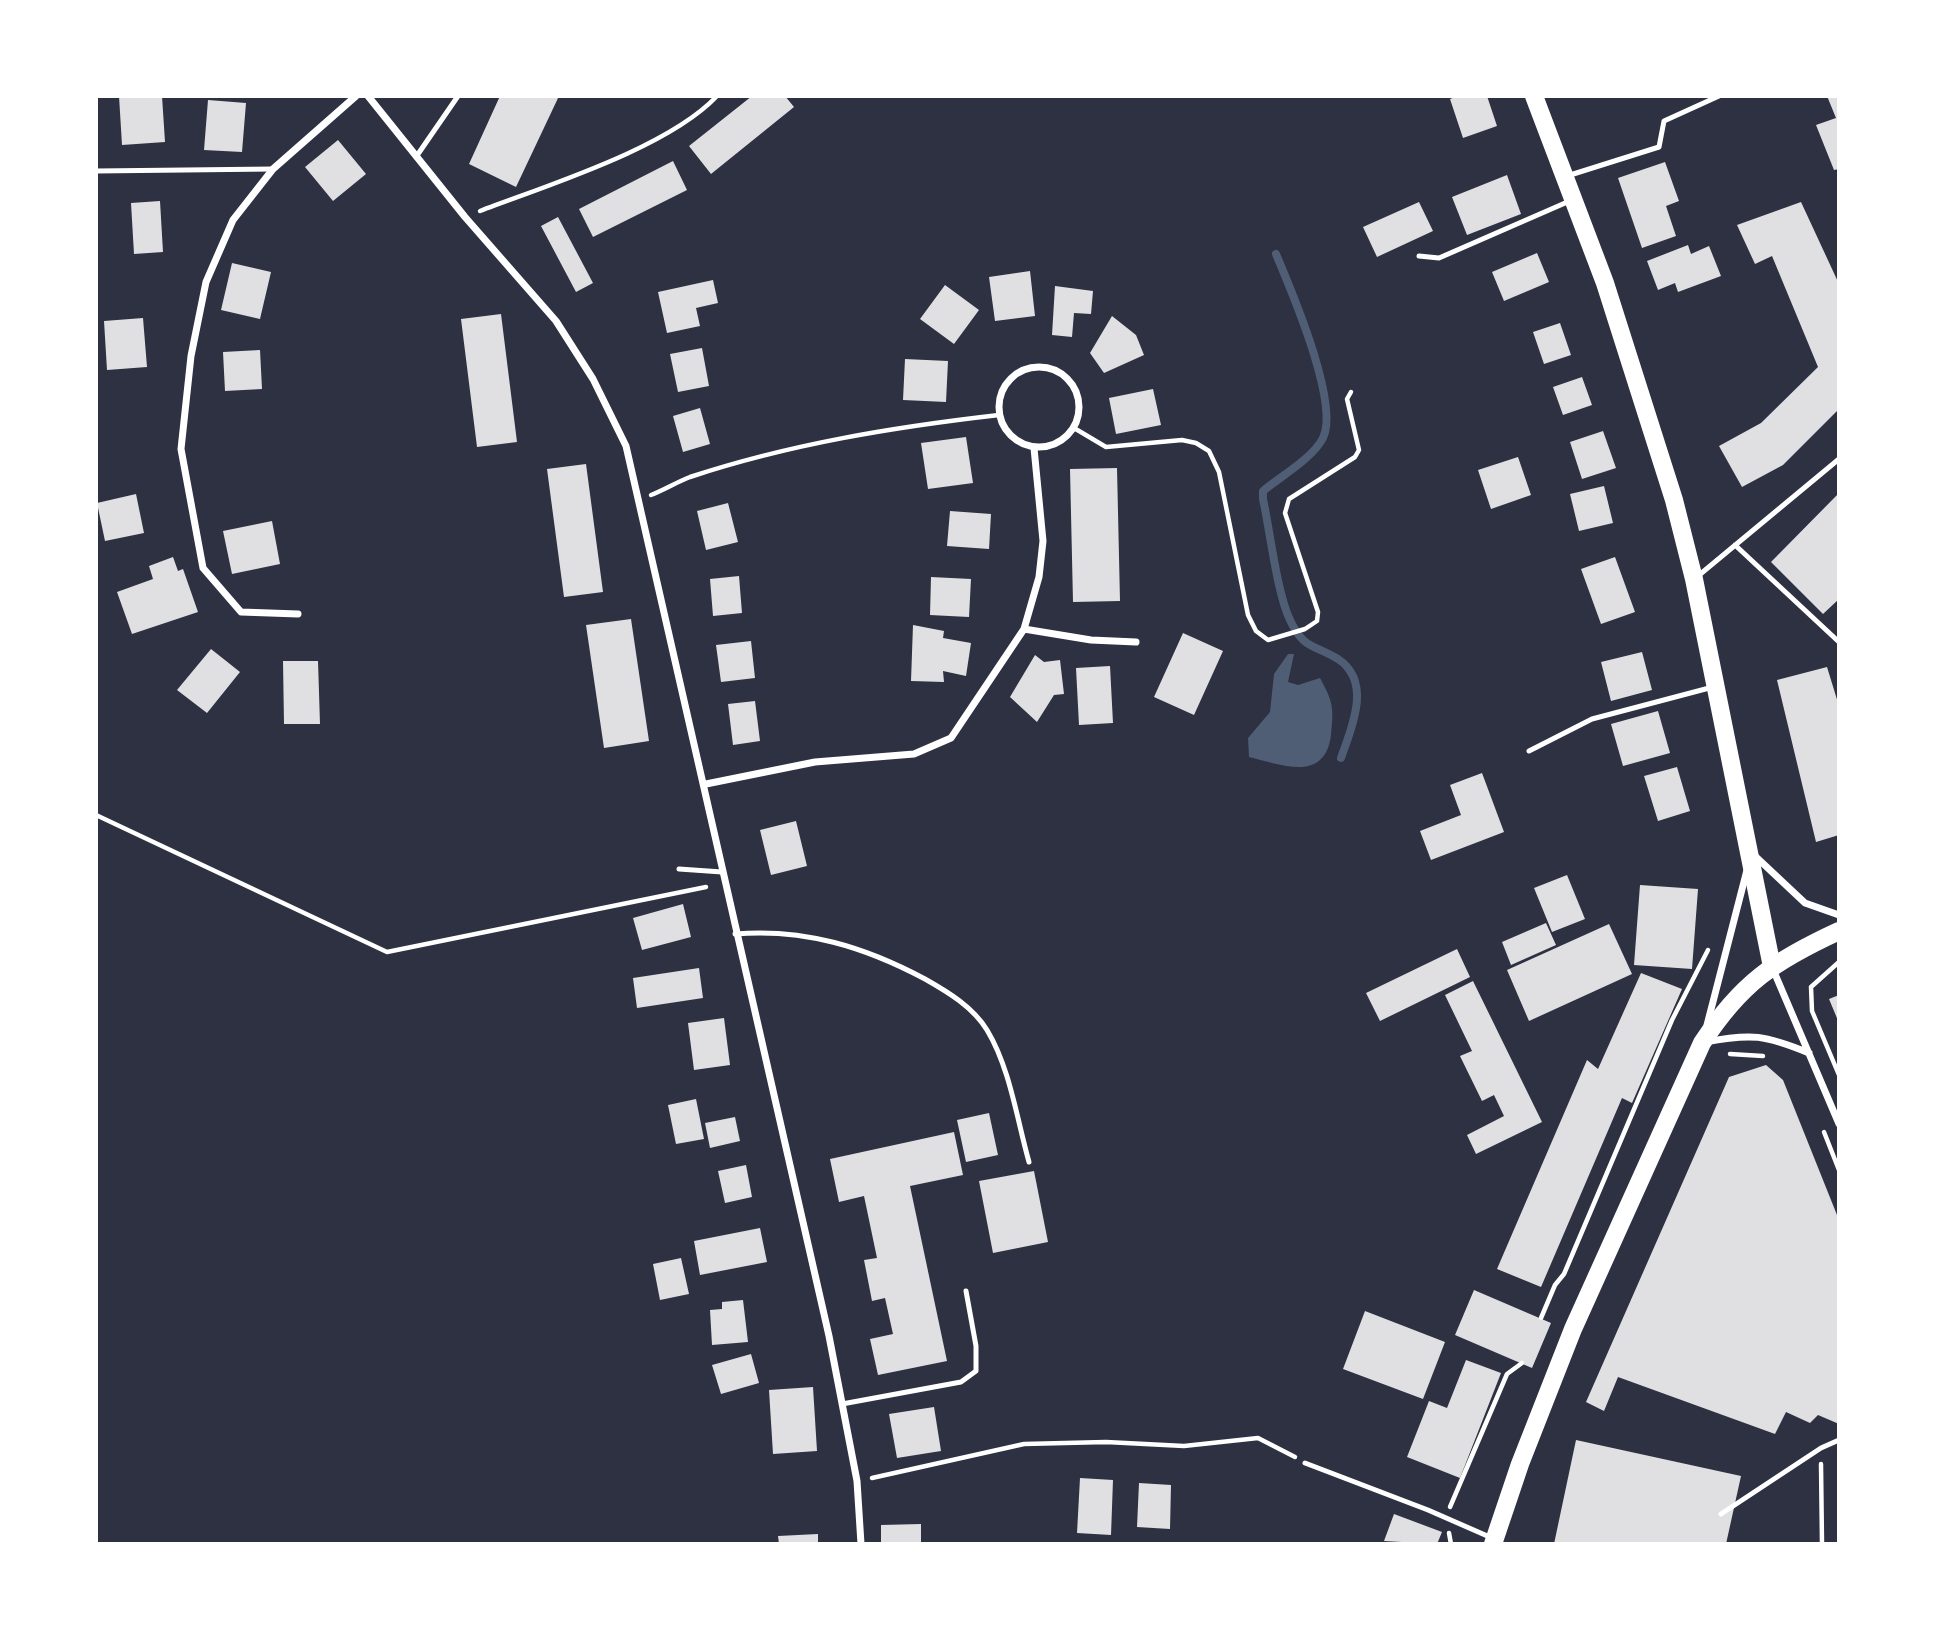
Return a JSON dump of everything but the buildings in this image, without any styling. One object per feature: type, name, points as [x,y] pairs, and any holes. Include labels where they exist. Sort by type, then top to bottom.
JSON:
[{"type":"main road","points":[[1534,96],[1605,284],[1666,474],[1694,579],[1772,967]]},
{"type":"main road","points":[[1494,1542],[1520,1464],[1573,1329],[1702,1043],[1725,1008],[1745,986],[1772,967],[1839,931]]},
{"type":"street","points":[[298,614],[241,612],[204,568],[181,449],[191,356],[205,282],[233,219],[273,169],[356,96]]},
{"type":"street","points":[[368,96],[465,217],[556,321],[593,379],[626,446],[706,785],[724,884],[842,1404],[857,1481],[861,1544]]},
{"type":"street","points":[[1048,367],[1063,374],[1076,391],[1079,416],[1074,428],[1050,447],[1034,448],[1021,444],[1008,434],[999,415],[1001,393],[1014,375],[1027,368],[1048,367]]},
{"type":"street","points":[[706,785],[815,762],[914,754],[951,738],[1024,629],[1039,577],[1043,541],[1034,448]]},
{"type":"street","points":[[1024,629],[1091,640],[1136,642]]},
{"type":"street","points":[[1809,1053],[1770,1037],[1742,1035],[1702,1043],[1751,852],[1805,903],[1839,915]]},
{"type":"street","points":[[1772,967],[1839,1124]]},
{"type":"lane","points":[[416,157],[458,96]]},
{"type":"lane","points":[[1564,177],[1659,147],[1664,121],[1719,96]]},
{"type":"lane","points":[[96,171],[273,169]]},
{"type":"lane","points":[[1419,256],[1438,258],[1573,200]]},
{"type":"lane","points":[[1694,579],[1839,459]]},
{"type":"lane","points":[[1735,545],[1839,642]]},
{"type":"lane","points":[[1529,751],[1592,719],[1714,687]]},
{"type":"lane","points":[[679,869],[722,872]]},
{"type":"lane","points":[[735,934],[790,933],[851,945],[943,989],[975,1013],[997,1048],[1029,1162]]},
{"type":"lane","points":[[842,1404],[961,1382],[976,1371],[976,1346],[965,1292]]},
{"type":"lane","points":[[1720,1514],[1821,1448],[1839,1440]]},
{"type":"lane","points":[[1306,1463],[1448,1518],[1494,1542]]},
{"type":"path","points":[[465,217],[633,152],[706,108],[717,96]]},
{"type":"path","points":[[1074,428],[1106,447],[1182,440],[1196,443],[1209,451],[1219,472],[1248,615],[1256,631],[1268,640],[1305,629],[1317,621],[1318,612],[1285,513],[1289,499],[1355,457],[1359,450],[1347,399],[1351,392]]},
{"type":"path","points":[[640,499],[688,478],[828,440],[899,427],[999,415]]},
{"type":"path","points":[[96,815],[387,952],[724,884]]},
{"type":"path","points":[[1541,1318],[1555,1285],[1564,1274],[1677,1010],[1712,944],[1727,949]]},
{"type":"path","points":[[1839,962],[1811,987],[1812,1011],[1839,1075]]},
{"type":"path","points":[[1702,1043],[1736,1057],[1770,1056]]},
{"type":"path","points":[[1819,1119],[1839,1170]]},
{"type":"path","points":[[1451,1544],[1448,1518],[1507,1374],[1522,1363]]},
{"type":"path","points":[[857,1481],[1024,1444],[1106,1441],[1184,1446],[1258,1438],[1306,1463]]},
{"type":"path","points":[[1821,1448],[1822,1544]]},
{"type":"water","points":[[1288,654],[1294,654],[1288,682],[1298,685],[1320,678],[1330,699],[1332,711],[1327,750],[1320,760],[1300,767],[1249,757],[1248,738],[1270,712],[1274,674]]},
{"type":"waterway","points":[[1276,254],[1320,374],[1326,422],[1323,438],[1318,446],[1263,491],[1263,499],[1285,608],[1295,630],[1305,642],[1338,659],[1349,669],[1355,680],[1357,693],[1354,720],[1341,758]]}]
